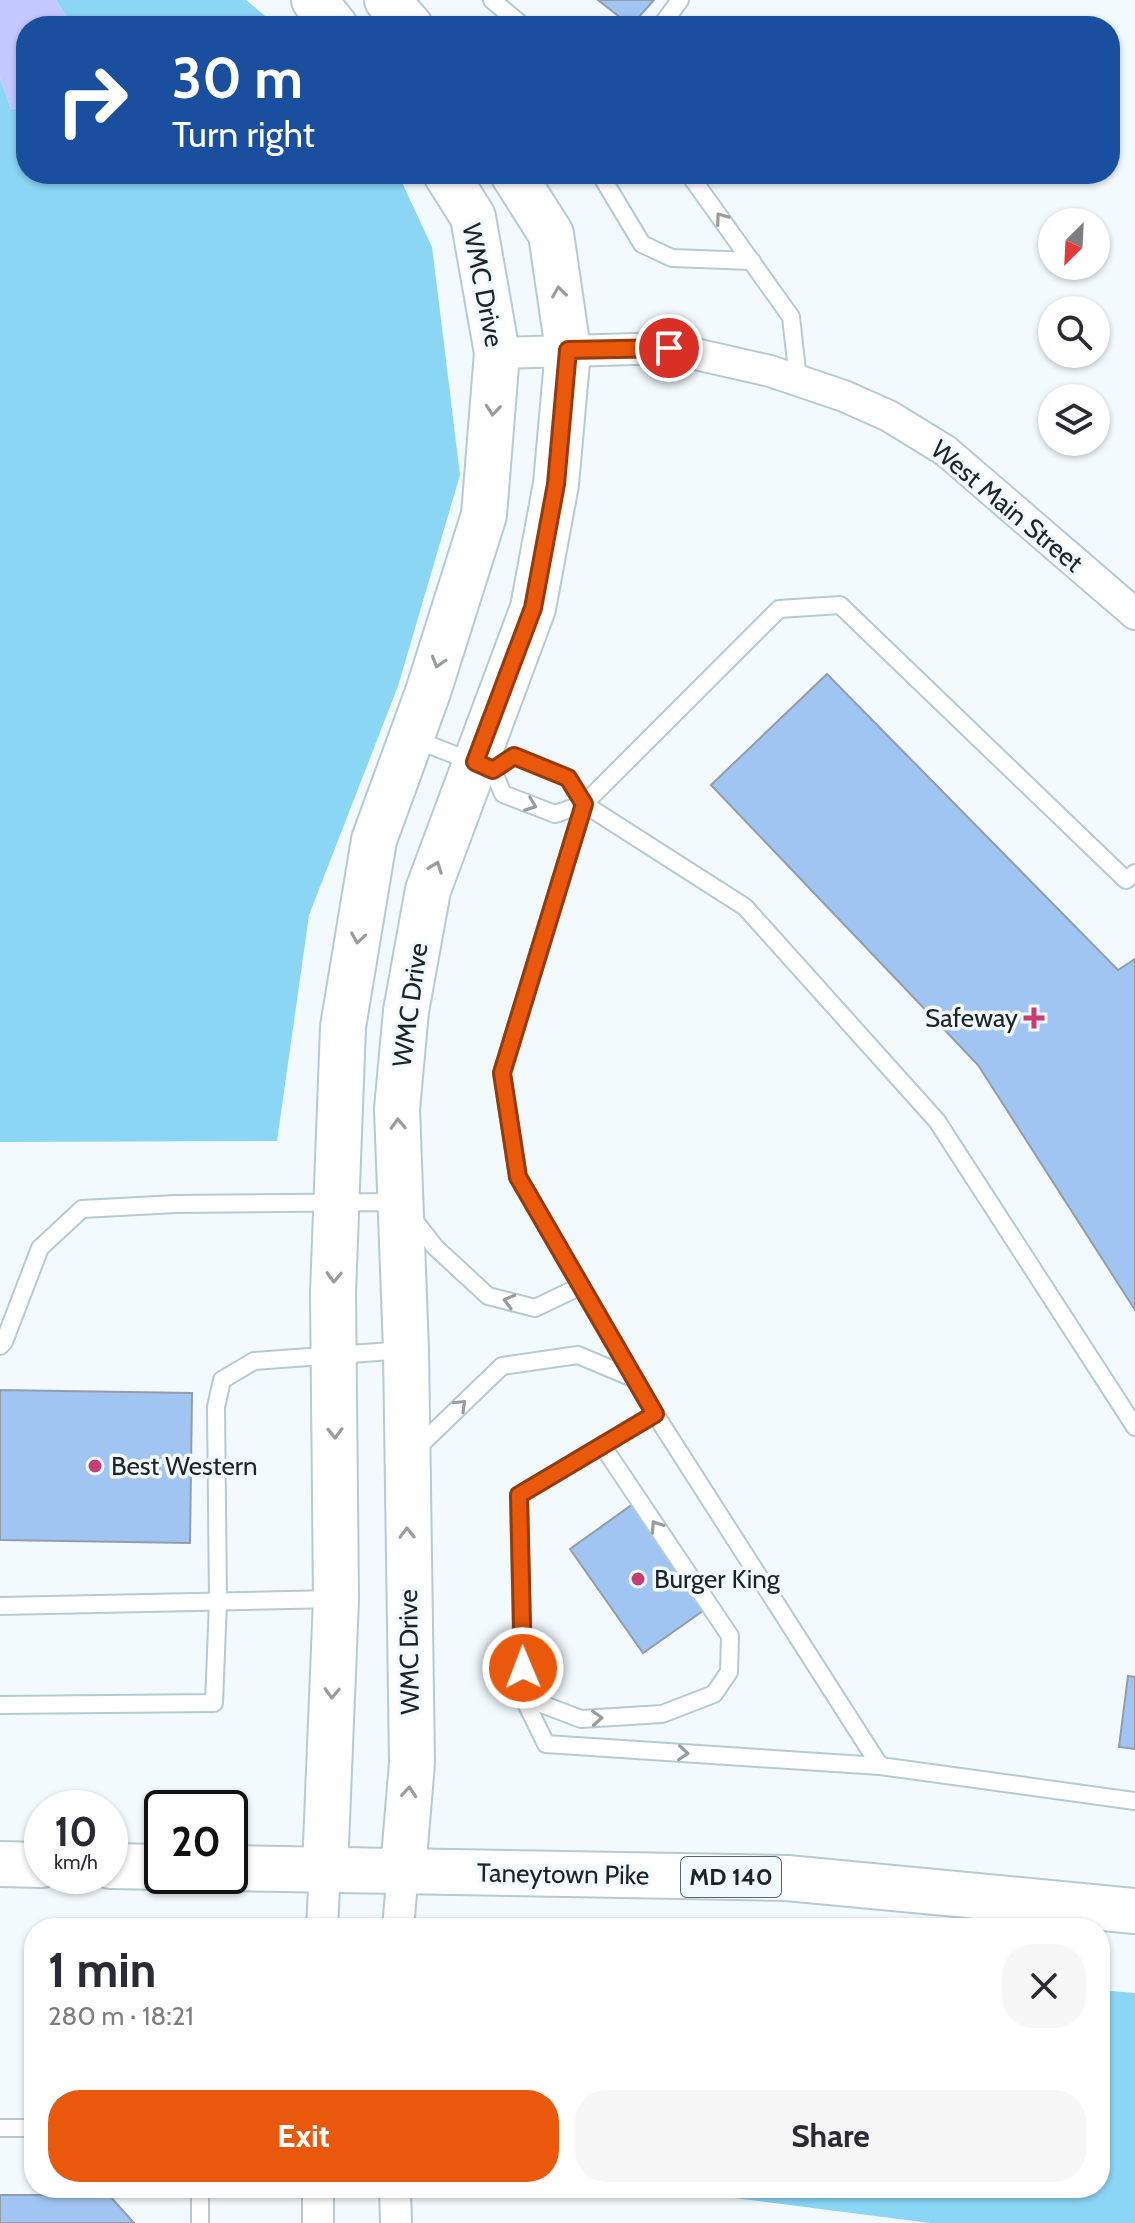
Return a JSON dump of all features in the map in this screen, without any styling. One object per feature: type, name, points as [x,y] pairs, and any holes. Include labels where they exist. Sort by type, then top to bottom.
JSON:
[{"type":"main road","points":[[314,0],[327,16]]},
{"type":"main road","points":[[387,0],[401,16]]},
{"type":"main road","name":"WMC Drive","points":[[325,1869],[336,1599],[334,1355],[343,1027],[374,840],[412,738],[484,515],[497,353],[473,217],[452,184]]},
{"type":"main road","name":"WMC Drive","points":[[403,1870],[412,1763],[405,1460],[406,1350],[397,1109],[406,1011],[428,890],[484,766],[533,608],[556,484],[568,350],[551,234],[519,184]]},
{"type":"main road","points":[[0,1864],[24,1865]]},
{"type":"main road","name":"Taneytown Pike","points":[[248,1868],[787,1878],[1135,1911]]},
{"type":"street","name":"West Main Street","points":[[497,353],[669,348],[770,371],[889,416],[946,451],[1131,604]]},
{"type":"street","points":[[323,1918],[325,1869]]},
{"type":"street","points":[[399,1918],[403,1870]]},
{"type":"street","points":[[318,2198],[318,2223]]},
{"type":"street","points":[[395,2198],[396,2223]]},
{"type":"lane","points":[[492,0],[511,16]]},
{"type":"lane","points":[[606,184],[642,244],[672,258],[752,261]]},
{"type":"lane","points":[[696,184],[791,317],[798,380]]},
{"type":"lane","points":[[412,738],[484,766],[503,794],[555,814],[584,804],[779,609],[840,605],[1126,880],[1135,873]]},
{"type":"lane","points":[[484,766],[514,756],[568,778],[584,804],[745,907],[927,1111],[1135,1427]]},
{"type":"lane","points":[[584,804],[502,1073],[518,1177],[655,1414],[880,1766]]},
{"type":"lane","points":[[0,1346],[40,1248],[82,1209],[337,1200],[400,1202],[435,1247],[488,1296],[535,1308],[581,1286]]},
{"type":"lane","points":[[0,1705],[214,1703],[218,1602],[216,1407],[222,1380],[254,1361],[406,1350]]},
{"type":"lane","points":[[405,1460],[502,1366],[578,1355],[635,1379]]},
{"type":"lane","points":[[655,1414],[519,1495],[523,1697],[546,1744],[880,1766],[1135,1801]]},
{"type":"lane","points":[[523,1697],[581,1719],[662,1714],[714,1694],[729,1672],[730,1636],[602,1445]]},
{"type":"lane","points":[[0,1606],[336,1599]]},
{"type":"lane","points":[[0,2128],[24,2128]]},
{"type":"lane","points":[[200,2198],[200,2223]]},
{"type":"shaded area","points":[[0,0],[56,0],[66,16],[16,16],[16,109],[11,109],[0,78]]},
{"type":"shaded area","points":[[56,0],[246,0],[265,16],[66,16]]},
{"type":"shaded area","points":[[0,78],[11,109],[16,109],[16,184],[403,184],[432,247],[460,475],[398,686],[309,915],[277,1141],[0,1142]]},
{"type":"shaded area","points":[[1110,1991],[1135,1993],[1135,2223],[930,2223],[734,2198],[1110,2198]]},
{"type":"building","points":[[598,0],[654,0],[640,16],[618,16]]},
{"type":"building","name":"Safeway","points":[[827,674],[1118,970],[1135,959],[1135,1310],[978,1065],[711,785]]},
{"type":"building","name":"Best Western","points":[[0,1390],[192,1393],[190,1543],[0,1540]]},
{"type":"building","name":"Burger King","points":[[633,1504],[707,1608],[643,1653],[570,1549]]},
{"type":"building","points":[[1128,1676],[1135,1677],[1135,1749],[1119,1747]]},
{"type":"building","points":[[0,2195],[24,2195],[24,2198],[112,2198],[134,2223],[0,2223]]},
{"type":"place","name":"Safeway","points":[[1034,1018]]},
{"type":"place","name":"Best Western","points":[[95,1466]]},
{"type":"place","name":"Burger King","points":[[638,1579]]},
{"type":"route","points":[[523,1668],[519,1495],[655,1414],[518,1177],[502,1073],[584,804],[568,778],[514,756],[493,770],[475,762],[533,608],[556,484],[568,350],[669,348]]}]
